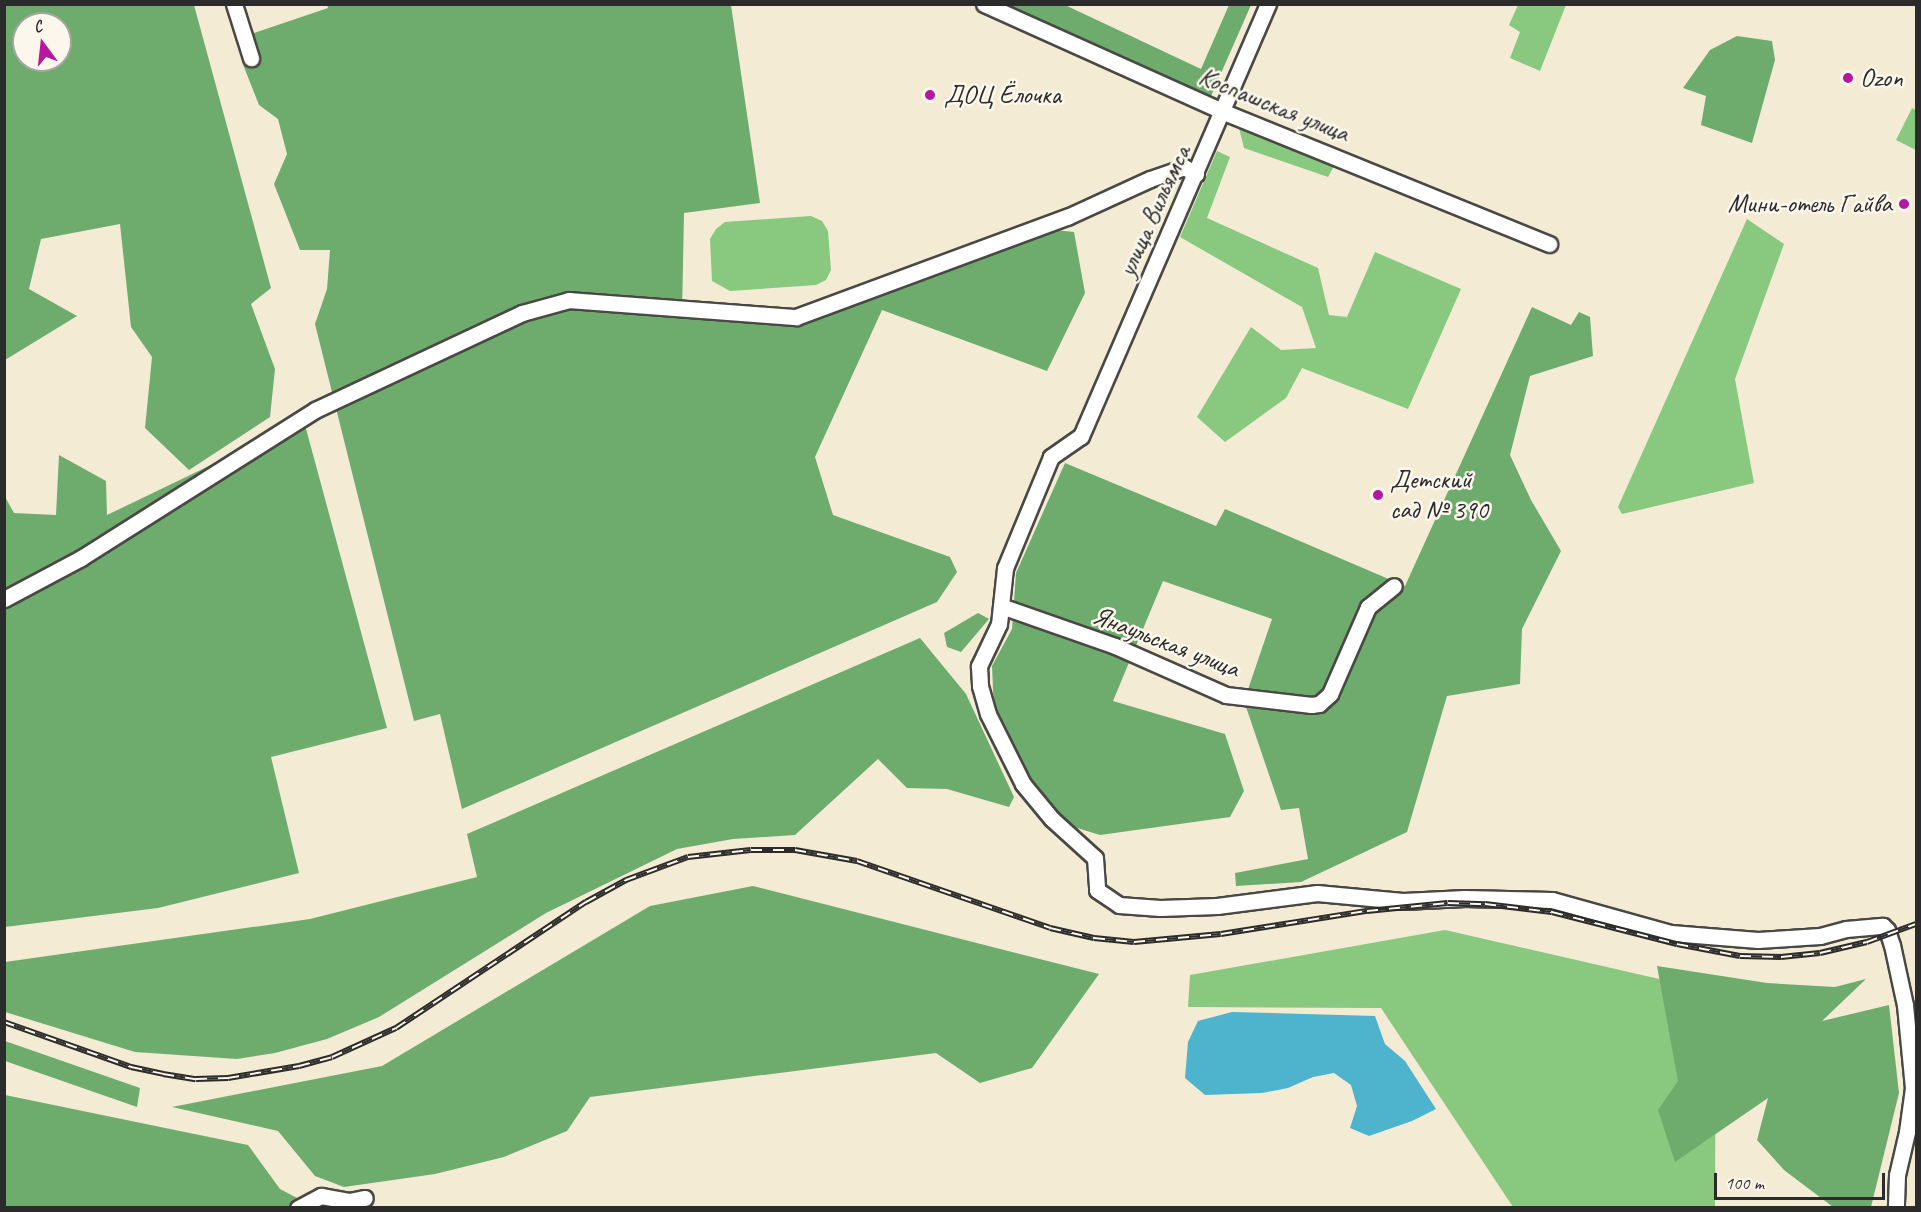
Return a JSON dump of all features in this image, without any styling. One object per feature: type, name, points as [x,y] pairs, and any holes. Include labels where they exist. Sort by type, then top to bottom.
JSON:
[{"type":"street","points":[[234,4],[250,58]]},
{"type":"street","name":"Коспашская улица","points":[[984,4],[1224,112],[1549,244]]},
{"type":"street","name":"улица Вильямса","points":[[1001,606],[1005,568],[1051,457],[1080,436],[1224,112],[1268,4]]},
{"type":"street","points":[[4,599],[81,558],[315,410],[522,313],[569,300],[796,317],[1066,217],[1150,179],[1184,167],[1196,174]]},
{"type":"street","name":"Янаульская улица","points":[[1001,606],[1115,646],[1226,695],[1311,705],[1319,704],[1330,694],[1368,607],[1394,586]]},
{"type":"street","points":[[1001,606],[999,624],[980,666],[980,686],[988,714],[1023,784],[1052,819],[1095,858],[1097,890],[1119,904],[1160,908],[1216,906],[1317,894],[1403,901],[1465,898],[1552,900],[1671,933],[1758,940],[1820,936],[1846,929],[1884,926],[1892,945],[1905,1005],[1912,1088],[1909,1123],[1897,1175],[1896,1208]]},
{"type":"street","points":[[298,1208],[321,1196],[349,1201],[365,1198]]},
{"type":"green space","points":[[5,4],[194,5],[271,288],[251,304],[275,369],[270,417],[189,470],[145,428],[152,357],[131,327],[120,224],[41,239],[29,289],[77,316],[5,360]]},
{"type":"green space","points":[[327,5],[731,5],[760,203],[684,213],[682,314],[795,324],[1046,229],[1074,232],[1085,293],[1047,371],[882,310],[815,457],[833,515],[950,557],[957,572],[937,602],[462,809],[440,714],[414,721],[315,324],[327,289],[330,250],[300,250],[274,184],[287,154],[278,119],[259,105],[244,67],[251,34],[328,8]]},
{"type":"green space","points":[[1007,5],[1065,5],[1201,69],[1229,5],[1251,5],[1211,96]]},
{"type":"green space","points":[[1518,5],[1566,5],[1540,71],[1510,58],[1520,32],[1509,25]]},
{"type":"green space","points":[[1737,36],[1772,41],[1775,60],[1752,143],[1701,125],[1706,96],[1683,88],[1710,50]]},
{"type":"green space","points":[[1912,108],[1916,110],[1916,150],[1896,140]]},
{"type":"green space","points":[[1239,128],[1334,166],[1328,177],[1244,148]]},
{"type":"green space","points":[[1217,151],[1230,157],[1207,218],[1318,268],[1329,315],[1347,317],[1375,252],[1461,289],[1408,409],[1302,368],[1286,398],[1225,442],[1197,417],[1251,327],[1281,350],[1316,348],[1302,307],[1180,237]]},
{"type":"green space","points":[[811,216],[822,221],[828,231],[831,270],[826,280],[816,285],[730,291],[712,281],[710,239],[716,229],[725,222]]},
{"type":"green space","points":[[1747,219],[1784,244],[1735,379],[1754,483],[1622,514],[1618,507]]},
{"type":"green space","points":[[1532,307],[1571,325],[1579,312],[1590,317],[1593,356],[1530,376],[1510,455],[1531,500],[1561,551],[1522,629],[1520,684],[1447,696],[1407,832],[1301,882],[1236,886],[1235,873],[1308,859],[1299,808],[1281,810],[1244,701],[1272,619],[1163,581],[1113,701],[1225,734],[1244,791],[1230,817],[1100,835],[1064,824],[1029,783],[994,711],[992,666],[1012,629],[1016,573],[1065,463],[1216,526],[1225,509],[1405,586]]},
{"type":"green space","points":[[305,425],[387,728],[271,757],[299,873],[158,908],[5,927],[4,495],[14,513],[56,515],[59,455],[106,481],[107,515],[213,464]]},
{"type":"green space","points":[[978,613],[989,619],[961,652],[947,647],[944,633]]},
{"type":"green space","points":[[920,638],[966,694],[1014,797],[1009,807],[947,789],[907,788],[878,759],[795,835],[733,839],[677,849],[546,913],[379,1017],[327,1039],[275,1053],[237,1059],[135,1052],[5,1012],[5,962],[310,919],[477,877],[467,834]]},
{"type":"green space","points":[[753,886],[1099,974],[1032,1068],[980,1083],[936,1053],[590,1097],[567,1131],[504,1157],[435,1174],[344,1187],[315,1176],[278,1131],[172,1107],[382,1066],[650,906]]},
{"type":"green space","points":[[1445,930],[1716,992],[1715,1207],[1513,1207],[1381,1008],[1188,1007],[1190,975]]},
{"type":"green space","points":[[1657,966],[1767,983],[1835,987],[1866,979],[1822,1021],[1889,1005],[1899,1093],[1871,1207],[1833,1207],[1784,1170],[1757,1140],[1768,1098],[1675,1162],[1658,1110],[1678,1081]]},
{"type":"green space","points":[[5,1041],[140,1088],[137,1107],[5,1061]]},
{"type":"green space","points":[[5,1095],[248,1145],[280,1189],[314,1207],[5,1208]]},
{"type":"water","points":[[1232,1012],[1375,1016],[1385,1044],[1405,1061],[1436,1109],[1412,1121],[1369,1136],[1350,1128],[1357,1106],[1351,1085],[1334,1073],[1313,1077],[1288,1088],[1262,1093],[1205,1095],[1185,1078],[1188,1042],[1198,1021]]},
{"type":"railway","points":[[4,1022],[131,1067],[196,1079],[228,1078],[299,1066],[332,1057],[396,1028],[586,902],[626,880],[688,857],[751,850],[795,850],[857,861],[1050,928],[1094,938],[1134,942],[1221,934],[1367,911],[1448,903],[1485,904],[1552,912],[1677,944],[1740,956],[1781,957],[1820,953],[1867,942],[1916,924]]},
{"type":"place","name":"Ozon","points":[[1848,78]]},
{"type":"place","name":"ДОЦ Ёлочка","points":[[930,95]]},
{"type":"place","name":"Мини-отель Гайва","points":[[1904,204]]},
{"type":"place","name":"Детский сад № 390","points":[[1378,495]]}]
